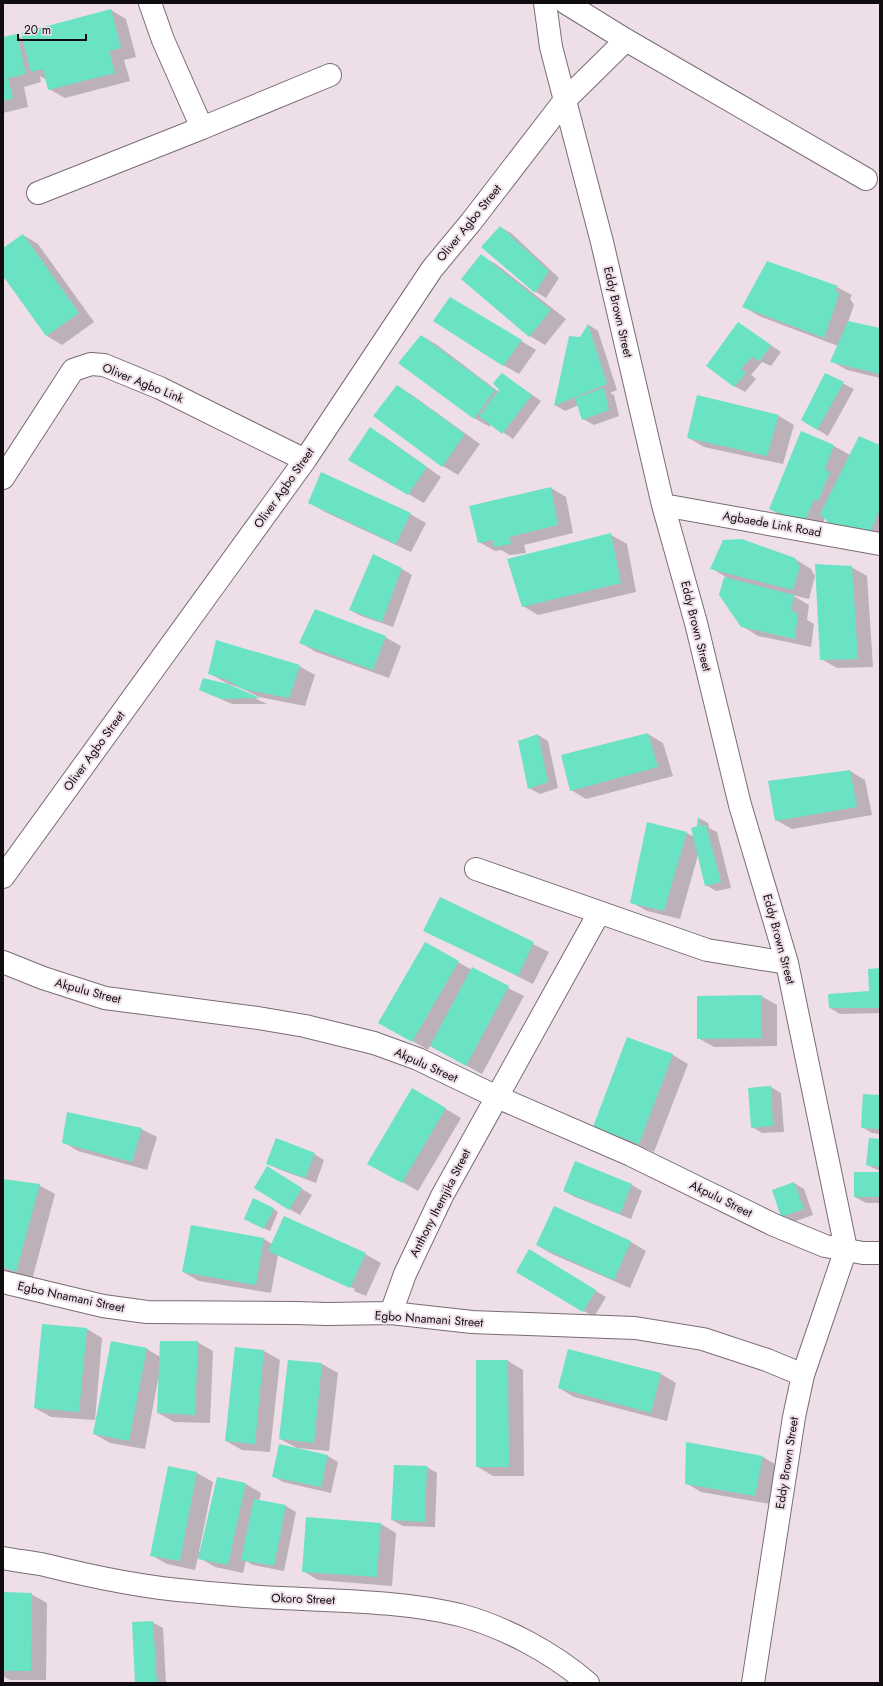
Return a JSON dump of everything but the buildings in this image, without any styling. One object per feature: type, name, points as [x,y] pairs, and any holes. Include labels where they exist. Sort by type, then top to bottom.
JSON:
[{"type":"street","points":[[150,3],[163,40],[202,128]]},
{"type":"street","name":"Eddy Brown Street","points":[[545,3],[551,46],[602,242],[663,505],[696,623],[740,805],[787,963],[835,1248],[794,1417],[753,1683]]},
{"type":"street","points":[[566,3],[626,40],[866,179]]},
{"type":"street","name":"Oliver Agbo Street","points":[[3,877],[305,460],[422,283],[565,100],[626,40]]},
{"type":"street","points":[[38,193],[330,75]]},
{"type":"street","name":"Oliver Agbo Link","points":[[3,478],[73,370],[91,364],[104,365],[160,388],[305,460]]},
{"type":"street","name":"Agbaede Link Road","points":[[663,505],[880,544]]},
{"type":"street","points":[[476,869],[707,950],[787,963]]},
{"type":"street","name":"Anthony Ihemjika Street","points":[[391,1313],[405,1274],[442,1196],[599,913]]},
{"type":"street","name":"Akpulu Street","points":[[3,962],[42,978],[105,998],[258,1018],[305,1026],[374,1043],[418,1060],[497,1097],[631,1154],[774,1225],[835,1248],[863,1253],[880,1252]]},
{"type":"street","name":"Egbo Nnamani Street","points":[[3,1282],[103,1306],[147,1312],[327,1314],[391,1313],[472,1322],[635,1328],[703,1339],[730,1347],[803,1375]]},
{"type":"street","name":"Okoro Street","points":[[3,1558],[44,1565],[72,1573],[117,1582],[164,1588],[279,1598],[380,1602],[460,1615],[490,1625],[525,1642],[548,1655],[588,1683]]}]
